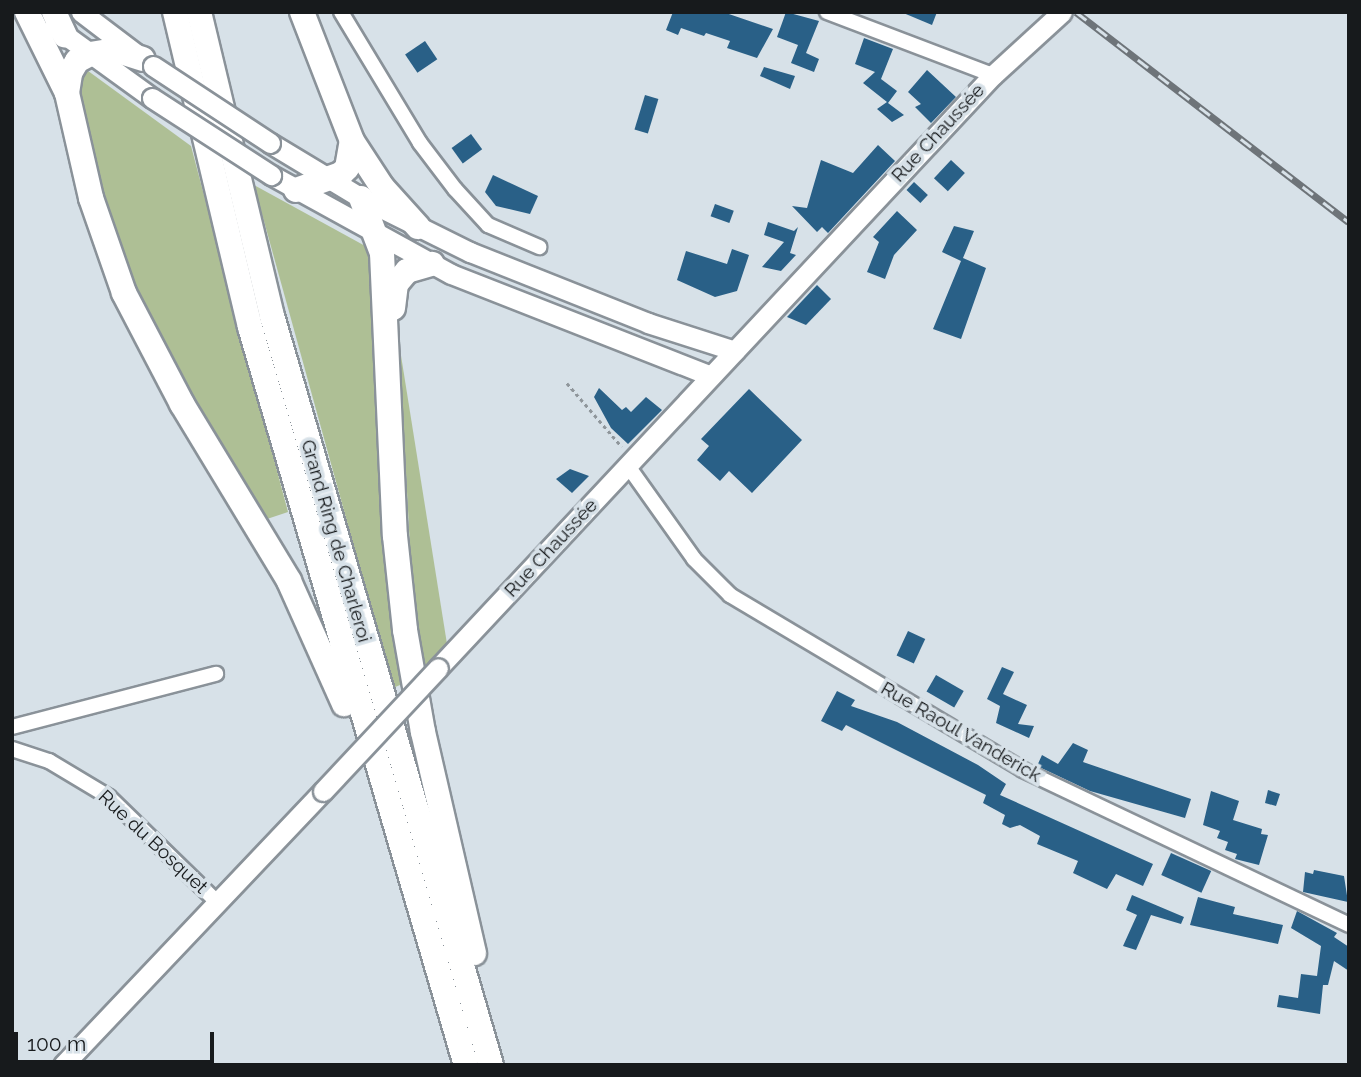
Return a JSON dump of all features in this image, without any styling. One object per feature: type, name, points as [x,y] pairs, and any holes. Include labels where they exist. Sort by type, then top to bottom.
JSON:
[{"type":"highway","points":[[27,12],[67,93],[91,198],[124,293],[183,404],[289,581],[348,712],[375,758]]},
{"type":"highway","points":[[54,12],[65,36]]},
{"type":"highway","name":"Grand Ring de Charleroi","points":[[175,12],[254,340],[375,758],[482,1062]]},
{"type":"highway","name":"Grand Ring de Charleroi","points":[[199,12],[276,330],[482,1062]]},
{"type":"highway","points":[[302,12],[352,141],[382,187],[418,227]]},
{"type":"highway","points":[[67,93],[70,73],[77,61],[90,54],[115,50],[148,62]]},
{"type":"highway","points":[[296,190],[333,181],[347,167],[352,141]]},
{"type":"highway","points":[[361,198],[378,237],[387,350],[395,536],[405,629],[451,863],[492,1025],[482,1062]]},
{"type":"highway","points":[[387,350],[396,284],[416,265],[432,264]]},
{"type":"main road","points":[[36,12],[152,98],[271,175],[378,237],[432,264],[711,376]]},
{"type":"main road","points":[[81,12],[148,62],[270,143],[361,198],[520,274],[735,351]]},
{"type":"main road","name":"Rue Chaussée","points":[[64,1065],[993,75],[1062,12]]},
{"type":"street","points":[[341,12],[420,143],[455,190],[488,225],[539,247]]},
{"type":"street","points":[[827,12],[993,75]]},
{"type":"street","name":"Rue Raoul Vanderick","points":[[631,463],[694,559],[730,595],[1023,770],[1349,925]]},
{"type":"street","points":[[12,727],[216,674]]},
{"type":"street","name":"Rue du Bosquet","points":[[12,749],[49,761],[109,797],[217,902]]},
{"type":"path","points":[[567,383],[631,463]]},
{"type":"green space","points":[[84,68],[191,146],[288,512],[261,521],[124,276],[76,93]]},
{"type":"green space","points":[[254,185],[378,253],[407,682],[393,688]]},
{"type":"green space","points":[[399,343],[447,644],[424,668],[412,584]]},
{"type":"building","points":[[673,12],[723,12],[773,29],[757,58],[727,48],[730,41],[706,33],[704,36],[681,28],[678,35],[666,30]]},
{"type":"building","points":[[786,12],[819,21],[806,53],[819,59],[814,72],[791,63],[798,45],[777,37]]},
{"type":"building","points":[[901,12],[937,12],[932,25]]},
{"type":"building","points":[[864,38],[893,49],[881,79],[897,91],[888,103],[904,115],[892,122],[877,109],[887,102],[863,83],[875,72],[855,64]]},
{"type":"building","points":[[425,41],[437,59],[417,73],[405,54]]},
{"type":"building","points":[[764,67],[795,76],[790,89],[760,76]]},
{"type":"building","points":[[927,70],[956,97],[931,123],[915,107],[921,104],[908,92]]},
{"type":"building","points":[[645,95],[658,99],[648,134],[634,129]]},
{"type":"building","points":[[471,134],[482,149],[463,163],[452,148]]},
{"type":"building","points":[[878,145],[895,161],[828,233],[822,227],[817,232],[792,206],[807,208],[821,160],[853,173]]},
{"type":"building","points":[[951,160],[965,173],[948,191],[934,178]]},
{"type":"building","points":[[493,175],[538,196],[530,214],[496,206],[485,192]]},
{"type":"building","points":[[914,182],[928,195],[920,203],[906,190]]},
{"type":"building","points":[[715,204],[734,211],[729,223],[711,216]]},
{"type":"building","points":[[897,211],[917,230],[894,255],[885,279],[867,272],[879,242],[873,237]]},
{"type":"building","points":[[768,222],[794,231],[798,227],[790,253],[796,255],[781,271],[762,267],[784,242],[764,235]]},
{"type":"building","points":[[954,226],[974,231],[963,258],[986,268],[961,339],[933,329],[961,261],[942,252]]},
{"type":"building","points":[[732,249],[749,255],[737,291],[715,297],[677,280],[686,251],[727,264]]},
{"type":"building","points":[[817,285],[831,299],[806,325],[787,317]]},
{"type":"building","points":[[599,388],[622,410],[626,407],[631,412],[646,397],[662,410],[628,444],[611,428],[594,397]]},
{"type":"building","points":[[749,389],[802,440],[752,493],[729,471],[720,481],[697,460],[709,446],[701,439]]},
{"type":"building","points":[[570,469],[589,476],[572,493],[556,479]]},
{"type":"building","points":[[908,631],[925,639],[914,664],[897,655]]},
{"type":"building","points":[[1002,667],[1014,672],[1003,694],[1027,705],[1018,724],[1034,726],[1029,738],[996,723],[1000,706],[987,699]]},
{"type":"building","points":[[936,675],[964,691],[954,707],[926,691]]},
{"type":"building","points":[[837,691],[855,700],[851,706],[897,722],[978,765],[1006,784],[1000,795],[1153,864],[1143,886],[1116,874],[1107,889],[1073,873],[1078,861],[1037,844],[1040,836],[1020,825],[1010,828],[1002,824],[1005,815],[983,803],[986,795],[846,725],[842,731],[821,721]]},
{"type":"building","points":[[1073,743],[1088,750],[1083,762],[1191,799],[1185,818],[1090,791],[1037,766],[1042,755],[1058,764]]},
{"type":"building","points":[[1268,790],[1280,794],[1276,806],[1265,803]]},
{"type":"building","points":[[1211,791],[1239,801],[1233,820],[1262,829],[1261,834],[1268,835],[1259,865],[1235,859],[1237,854],[1225,850],[1228,842],[1217,838],[1220,831],[1203,825]]},
{"type":"building","points":[[1171,853],[1211,871],[1201,893],[1161,875]]},
{"type":"building","points":[[1314,870],[1344,876],[1348,902],[1303,892],[1305,872],[1313,874]]},
{"type":"building","points":[[1132,895],[1184,917],[1181,924],[1151,915],[1136,950],[1123,946],[1137,915],[1126,910]]},
{"type":"building","points":[[1198,897],[1235,907],[1233,914],[1283,925],[1278,944],[1190,925]]},
{"type":"building","points":[[1297,911],[1337,933],[1334,937],[1349,947],[1349,971],[1334,961],[1328,985],[1323,985],[1320,1014],[1277,1007],[1279,995],[1298,998],[1301,974],[1317,976],[1321,946],[1291,928]]},
{"type":"railway","points":[[1076,12],[1349,222]]}]
